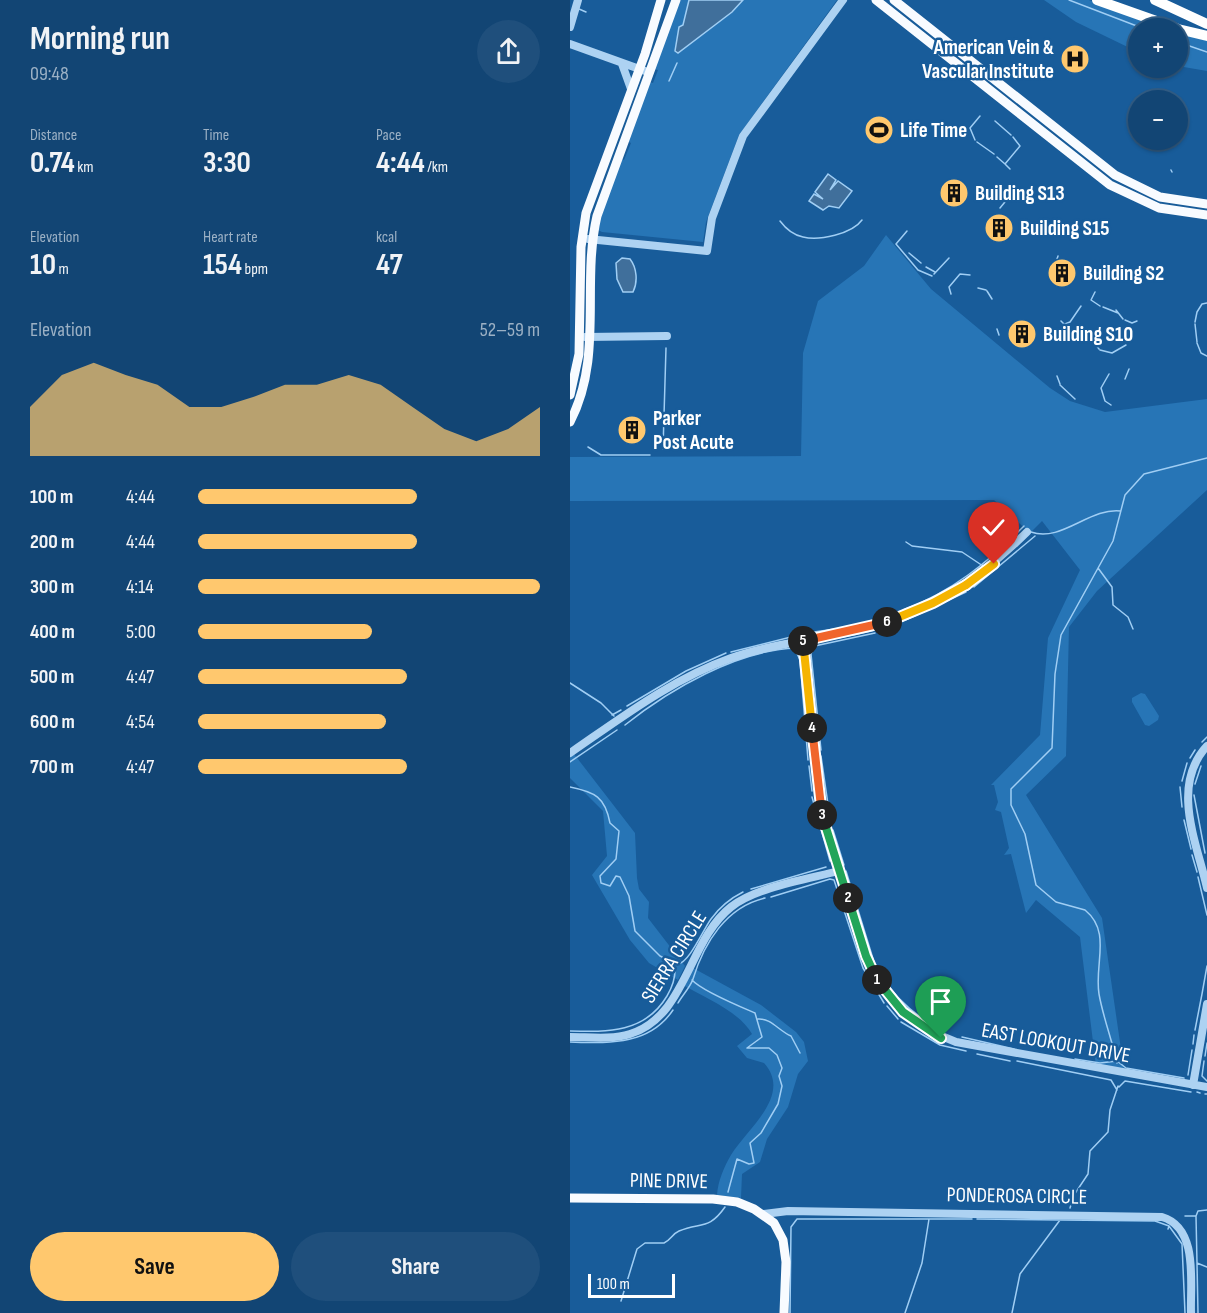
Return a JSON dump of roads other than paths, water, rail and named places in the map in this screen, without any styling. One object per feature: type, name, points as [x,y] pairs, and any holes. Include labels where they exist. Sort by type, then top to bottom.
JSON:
[{"type":"highway","points":[[1097,0],[1147,18]]},
{"type":"highway","points":[[1155,0],[1207,24]]},
{"type":"highway","points":[[1188,32],[1207,36]]},
{"type":"main road","points":[[651,34],[656,0]]},
{"type":"main road","points":[[570,395],[578,365],[582,239],[589,203],[639,69],[661,0]]},
{"type":"main road","points":[[570,422],[587,375],[591,336],[592,239],[598,210],[676,0]]},
{"type":"main road","points":[[876,0],[1114,188],[1162,209],[1207,215]]},
{"type":"main road","points":[[894,0],[1115,175],[1160,197],[1207,204]]},
{"type":"main road","name":"PINE DRIVE","points":[[570,1198],[720,1200],[745,1204],[764,1214]]},
{"type":"main road","points":[[764,1214],[778,1228],[785,1246],[784,1313]]},
{"type":"street","points":[[570,27],[578,0]]},
{"type":"street","points":[[582,239],[707,251],[712,218],[742,139],[843,0]]},
{"type":"street","points":[[570,44],[649,72]]},
{"type":"street","points":[[622,64],[631,89]]},
{"type":"street","points":[[610,146],[620,150]]},
{"type":"street","points":[[580,337],[667,336]]},
{"type":"street","points":[[570,753],[658,694],[704,669],[755,650],[868,628],[933,603],[987,570],[1027,532]]},
{"type":"street","name":"EAST LOOKOUT DRIVE","points":[[803,640],[821,810],[874,975],[896,1006],[927,1030],[959,1043],[1207,1087]]},
{"type":"street","points":[[1207,746],[1193,768],[1187,791],[1191,821],[1207,888]]},
{"type":"street","name":"SIERRA CIRCLE","points":[[570,1037],[621,1036],[648,1026],[668,1005],[708,933],[731,907],[755,895],[839,871]]},
{"type":"street","points":[[1193,1085],[1207,1004]]},
{"type":"street","name":"PONDEROSA CIRCLE","points":[[764,1214],[788,1211],[1162,1217],[1177,1225],[1186,1241],[1191,1313]]},
{"type":"waterway","points":[[1069,0],[1128,23]]},
{"type":"waterway","points":[[579,9],[586,12]]},
{"type":"waterway","points":[[1188,45],[1207,52]]},
{"type":"waterway","points":[[669,81],[677,63]]},
{"type":"waterway","points":[[975,140],[970,128],[980,116]]},
{"type":"waterway","points":[[995,121],[1011,135]]},
{"type":"waterway","points":[[1010,169],[1005,164],[1020,146],[1013,137]]},
{"type":"waterway","points":[[977,142],[994,154]]},
{"type":"waterway","points":[[997,157],[1005,164]]},
{"type":"waterway","points":[[1000,208],[1009,197]]},
{"type":"waterway","points":[[780,221],[796,235],[818,238],[843,233],[862,220]]},
{"type":"waterway","points":[[907,231],[896,244],[918,270],[932,276]]},
{"type":"waterway","points":[[909,253],[921,263]]},
{"type":"waterway","points":[[1055,265],[1058,256]]},
{"type":"waterway","points":[[934,274],[949,258]]},
{"type":"waterway","points":[[926,267],[935,272]]},
{"type":"waterway","points":[[951,294],[949,287],[960,274],[970,275]]},
{"type":"waterway","points":[[978,288],[986,290]]},
{"type":"waterway","points":[[987,291],[992,299]]},
{"type":"waterway","points":[[1095,292],[1091,300],[1100,306]]},
{"type":"waterway","points":[[1195,322],[1202,304],[1207,303]]},
{"type":"waterway","points":[[1065,324],[1070,322],[1081,306]]},
{"type":"waterway","points":[[1103,307],[1118,313]]},
{"type":"waterway","points":[[1116,310],[1123,319]]},
{"type":"waterway","points":[[1125,320],[1132,323],[1137,321]]},
{"type":"waterway","points":[[1061,321],[1064,324]]},
{"type":"waterway","points":[[1195,324],[1197,342]]},
{"type":"waterway","points":[[997,329],[999,335]]},
{"type":"waterway","points":[[1093,341],[1099,349]]},
{"type":"waterway","points":[[1197,343],[1201,353],[1207,356]]},
{"type":"waterway","points":[[1100,350],[1112,353],[1126,345]]},
{"type":"waterway","points":[[663,449],[666,348]]},
{"type":"waterway","points":[[1125,379],[1129,369]]},
{"type":"waterway","points":[[1109,374],[1101,388],[1105,401],[1111,405]]},
{"type":"waterway","points":[[1057,376],[1060,384]]},
{"type":"waterway","points":[[1060,385],[1075,399]]},
{"type":"waterway","points":[[588,447],[601,455],[650,455]]},
{"type":"waterway","points":[[1117,1063],[1099,994],[1100,938],[1098,928],[1085,910],[1056,902],[1036,885],[1025,834],[1011,805],[1011,789],[1052,748],[1055,674],[1061,635],[1113,541],[1125,495],[1144,474],[1207,458]]},
{"type":"waterway","points":[[1031,532],[1053,533],[1098,514],[1121,511]]},
{"type":"waterway","points":[[903,610],[938,594],[968,575],[1024,526]]},
{"type":"waterway","points":[[974,587],[1035,536]]},
{"type":"waterway","points":[[906,542],[912,546],[962,552],[983,566]]},
{"type":"waterway","points":[[1098,568],[1112,587],[1113,605],[1128,617],[1133,629]]},
{"type":"waterway","points":[[879,632],[966,592]]},
{"type":"waterway","points":[[858,626],[898,612]]},
{"type":"waterway","points":[[814,632],[849,627]]},
{"type":"waterway","points":[[731,652],[807,633]]},
{"type":"waterway","points":[[810,647],[875,633]]},
{"type":"waterway","points":[[625,725],[684,685],[728,664],[774,650],[796,648]]},
{"type":"waterway","points":[[813,648],[811,654],[821,750]]},
{"type":"waterway","points":[[795,649],[800,660],[808,760]]},
{"type":"waterway","points":[[627,706],[686,671],[726,653]]},
{"type":"waterway","points":[[570,683],[601,703],[614,716]]},
{"type":"waterway","points":[[612,715],[621,710]]},
{"type":"waterway","points":[[570,762],[617,730]]},
{"type":"waterway","points":[[1202,742],[1207,737]]},
{"type":"waterway","points":[[1190,758],[1195,750]]},
{"type":"waterway","points":[[821,756],[831,825]]},
{"type":"waterway","points":[[1182,781],[1187,763]]},
{"type":"waterway","points":[[809,766],[812,791]]},
{"type":"waterway","points":[[1195,784],[1201,766]]},
{"type":"waterway","points":[[570,787],[598,797],[605,807],[610,823],[619,831],[616,859],[600,876],[601,883],[610,886],[616,876],[620,877],[629,896],[635,931],[660,956],[678,965]]},
{"type":"waterway","points":[[1180,787],[1182,807]]},
{"type":"waterway","points":[[1194,795],[1205,853]]},
{"type":"waterway","points":[[812,797],[830,861]]},
{"type":"waterway","points":[[1184,820],[1191,849]]},
{"type":"waterway","points":[[833,830],[844,865]]},
{"type":"waterway","points":[[1192,855],[1197,872]]},
{"type":"waterway","points":[[751,889],[826,867]]},
{"type":"waterway","points":[[846,871],[874,962]]},
{"type":"waterway","points":[[1198,877],[1207,915]]},
{"type":"waterway","points":[[771,897],[830,879],[834,880],[863,968],[884,1003]]},
{"type":"waterway","points":[[678,964],[687,958],[718,911],[743,892]]},
{"type":"waterway","points":[[678,1003],[690,985],[703,952],[718,928],[739,909],[765,898]]},
{"type":"waterway","points":[[570,1031],[612,1030],[637,1024],[658,1008],[669,992],[675,965]]},
{"type":"waterway","points":[[1202,994],[1207,966]]},
{"type":"waterway","points":[[879,972],[905,1005],[940,1029]]},
{"type":"waterway","points":[[692,980],[713,994],[755,1013],[762,1037],[747,1048],[769,1048],[777,1055],[782,1068],[779,1076],[782,1086],[778,1104],[761,1133],[750,1143],[754,1163],[749,1164],[737,1159],[728,1192]]},
{"type":"waterway","points":[[1195,1030],[1202,994]]},
{"type":"waterway","points":[[887,1006],[898,1019]]},
{"type":"waterway","points":[[570,1042],[613,1042],[640,1036],[663,1022],[673,1010]]},
{"type":"waterway","points":[[758,1019],[771,1023],[791,1036],[800,1053]]},
{"type":"waterway","points":[[901,1022],[940,1045],[966,1051]]},
{"type":"waterway","points":[[1193,1044],[1194,1035]]},
{"type":"waterway","points":[[962,1037],[1014,1049]]},
{"type":"waterway","points":[[1205,1056],[1207,1043]]},
{"type":"waterway","points":[[1188,1075],[1192,1050]]},
{"type":"waterway","points":[[977,1054],[1010,1061]]},
{"type":"waterway","points":[[1075,1059],[1100,1063],[1117,1061],[1126,1068],[1184,1078]]},
{"type":"waterway","points":[[1017,1061],[1111,1080],[1117,1090]]},
{"type":"waterway","points":[[1204,1061],[1202,1076],[1207,1081]]},
{"type":"waterway","points":[[1119,1087],[1125,1081],[1191,1092]]},
{"type":"waterway","points":[[1070,1208],[1074,1195],[1088,1174],[1090,1151],[1108,1132],[1110,1110],[1118,1086]]},
{"type":"waterway","points":[[621,1301],[637,1249],[645,1243],[664,1243],[679,1231],[709,1222],[725,1207]]},
{"type":"waterway","points":[[1207,1210],[1198,1211],[1196,1216],[1197,1263],[1207,1267]]},
{"type":"waterway","points":[[1185,1216],[1196,1216]]},
{"type":"waterway","points":[[790,1313],[791,1227],[797,1219],[972,1219]]},
{"type":"waterway","points":[[905,1313],[922,1263],[929,1219]]},
{"type":"waterway","points":[[977,1219],[1155,1221],[1169,1226]]},
{"type":"waterway","points":[[1012,1313],[1020,1274],[1060,1220]]},
{"type":"waterway","points":[[1168,1229],[1169,1226],[1182,1244],[1185,1313]]},
{"type":"waterway","points":[[1197,1263],[1198,1313]]},
{"type":"place","name":"American Vein & Vascular Institute","points":[[1075,59]]},
{"type":"place","name":"Life Time","points":[[879,130]]},
{"type":"place","name":"Building S13","points":[[954,193]]},
{"type":"place","name":"Building S15","points":[[999,228]]},
{"type":"place","name":"Building S2","points":[[1062,273]]},
{"type":"place","name":"Building S10","points":[[1022,334]]},
{"type":"place","name":"Parker Post Acute","points":[[632,430]]}]
